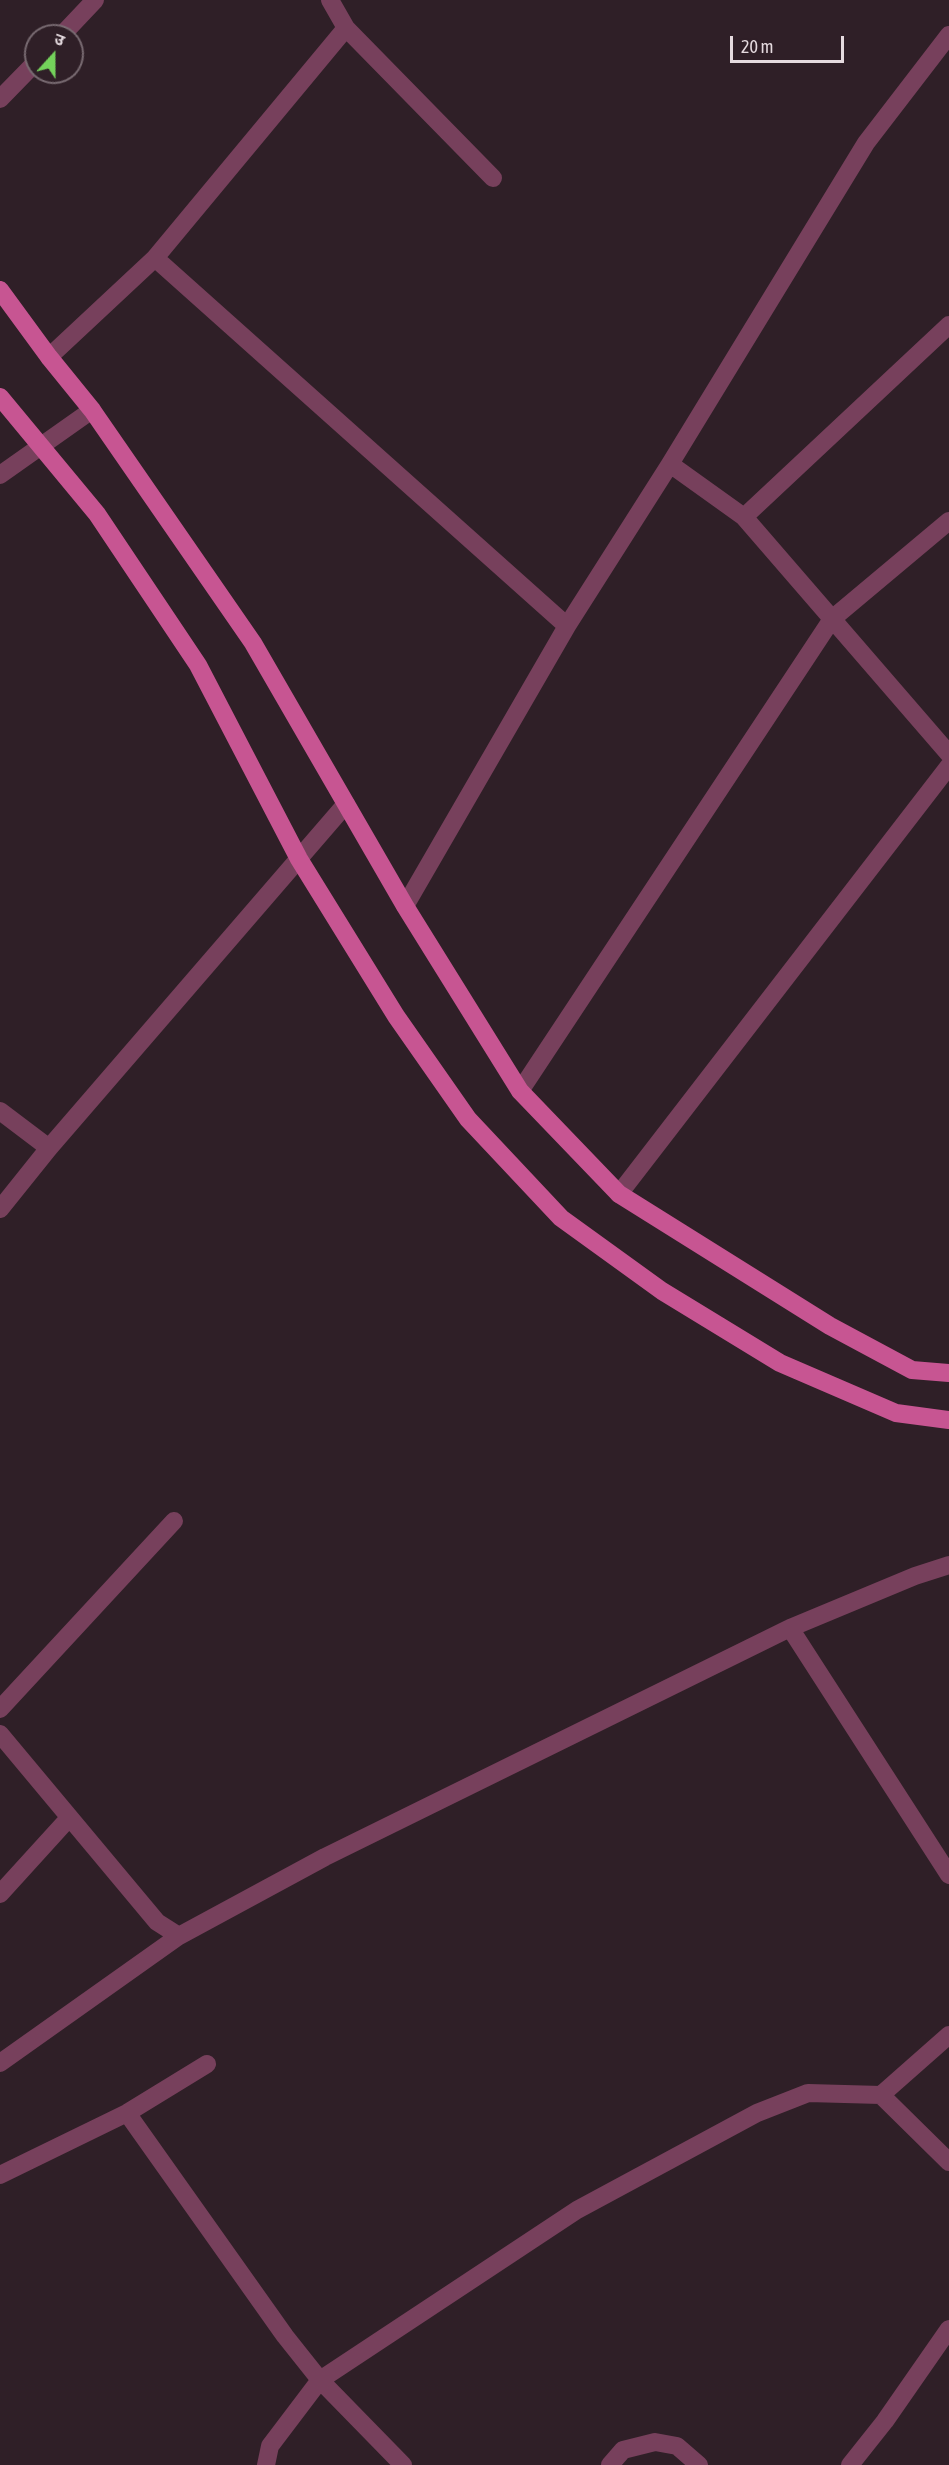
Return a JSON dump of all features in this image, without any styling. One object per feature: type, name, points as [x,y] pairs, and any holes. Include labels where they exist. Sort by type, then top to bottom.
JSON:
[{"type":"main road","points":[[0,290],[49,357],[92,410],[253,643],[405,906],[520,1091],[619,1194],[830,1326],[912,1370],[949,1373]]},
{"type":"main road","points":[[0,397],[97,514],[198,665],[299,859],[396,1016],[468,1119],[561,1218],[662,1291],[780,1363],[896,1413],[949,1419]]},
{"type":"street","points":[[72,24],[95,0]]},
{"type":"street","points":[[330,0],[346,28],[493,178]]},
{"type":"street","points":[[49,357],[155,258],[346,28]]},
{"type":"street","points":[[405,906],[567,626],[670,464],[866,143],[949,35]]},
{"type":"street","points":[[0,99],[24,74]]},
{"type":"street","points":[[155,258],[567,626]]},
{"type":"street","points":[[744,517],[949,325]]},
{"type":"street","points":[[0,475],[92,410]]},
{"type":"street","points":[[670,464],[744,517],[949,754]]},
{"type":"street","points":[[520,1091],[832,619],[949,521]]},
{"type":"street","points":[[619,1194],[949,766]]},
{"type":"street","points":[[0,1209],[49,1148],[346,804]]},
{"type":"street","points":[[0,1111],[49,1148]]},
{"type":"street","points":[[0,1709],[174,1521]]},
{"type":"street","points":[[0,2063],[179,1936],[324,1857],[790,1628],[915,1576],[949,1565]]},
{"type":"street","points":[[790,1628],[949,1875]]},
{"type":"street","points":[[0,1734],[157,1922],[179,1936]]},
{"type":"street","points":[[0,1894],[69,1818]]},
{"type":"street","points":[[266,2465],[270,2446],[320,2380],[577,2210],[757,2113],[808,2094],[881,2095],[949,2035]]},
{"type":"street","points":[[0,2175],[127,2113],[207,2064]]},
{"type":"street","points":[[881,2095],[949,2162]]},
{"type":"street","points":[[127,2113],[285,2336],[320,2380],[402,2465]]},
{"type":"street","points":[[850,2465],[885,2421],[949,2329]]},
{"type":"street","points":[[609,2465],[623,2450],[655,2442],[676,2446],[699,2465]]}]
